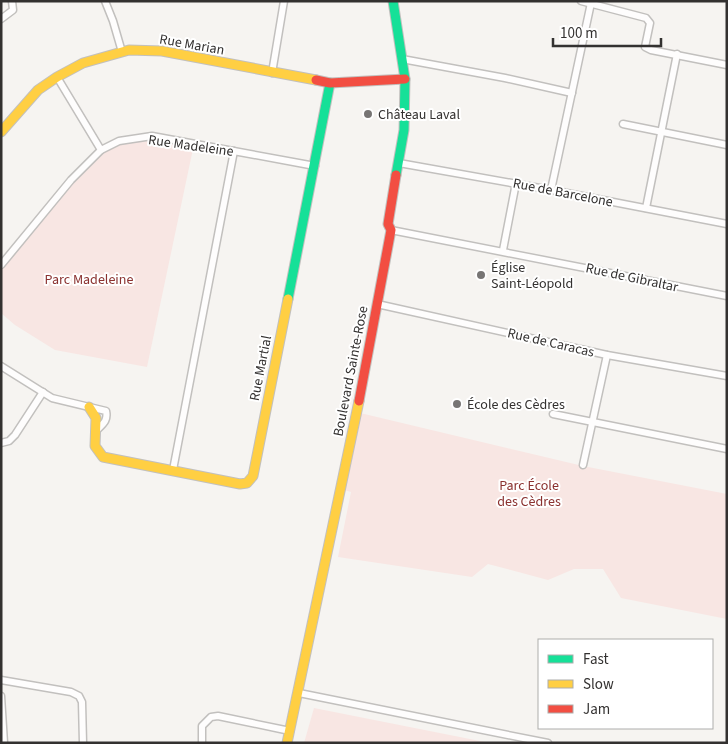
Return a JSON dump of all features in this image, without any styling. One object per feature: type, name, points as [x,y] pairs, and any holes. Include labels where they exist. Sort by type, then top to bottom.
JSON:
[{"type":"street","points":[[1,19],[12,10],[12,1]]},
{"type":"street","points":[[105,1],[122,52]]},
{"type":"street","points":[[272,73],[284,1]]},
{"type":"street","name":"Boulevard Sainte-Rose","points":[[287,743],[300,693],[391,230],[388,224],[404,130],[404,79],[393,1]]},
{"type":"street","points":[[581,1],[646,18],[650,23],[645,47],[727,65]]},
{"type":"street","points":[[552,190],[591,3]]},
{"type":"street","name":"Rue Marian","points":[[1,132],[38,90],[56,77],[84,63],[129,50],[162,51],[330,83],[404,79]]},
{"type":"street","points":[[646,208],[677,54]]},
{"type":"street","points":[[402,59],[505,78],[572,93]]},
{"type":"street","points":[[56,77],[101,150]]},
{"type":"street","name":"Rue Martial","points":[[1,366],[52,398],[89,407],[96,418],[95,446],[103,457],[240,484],[247,482],[253,476],[330,83]]},
{"type":"street","points":[[623,124],[727,145]]},
{"type":"street","name":"Rue Madeleine","points":[[1,265],[71,180],[101,150],[119,141],[152,136],[315,166]]},
{"type":"street","points":[[173,470],[234,151]]},
{"type":"street","name":"Rue de Barcelone","points":[[399,164],[516,183],[727,224]]},
{"type":"street","points":[[503,250],[516,183]]},
{"type":"street","name":"Rue de Gibraltar","points":[[391,230],[503,250],[727,296]]},
{"type":"street","name":"Rue de Caracas","points":[[377,304],[607,355],[727,376]]},
{"type":"street","points":[[583,465],[607,355]]},
{"type":"street","points":[[1,443],[9,441],[15,436],[43,392]]},
{"type":"street","points":[[553,414],[727,449]]},
{"type":"street","points":[[1,680],[71,692],[79,696],[82,702],[83,743]]},
{"type":"street","points":[[300,693],[548,743]]},
{"type":"street","points":[[1,696],[4,743]]},
{"type":"street","points":[[202,743],[202,726],[211,716],[290,731]]},
{"type":"green space","name":"Parc Madeleine","points":[[155,137],[194,144],[147,367],[55,350],[15,325],[1,313],[1,265],[71,180],[101,150],[119,141]]},
{"type":"green space","name":"Parc École des Cèdres","points":[[356,412],[583,466],[727,494],[727,619],[621,598],[603,569],[574,569],[548,580],[488,564],[472,577],[338,557],[351,492],[341,489]]},
{"type":"green space","points":[[314,708],[490,743],[304,743]]},
{"type":"traffic: fast","points":[[393,1],[405,79],[404,130],[396,175]]},
{"type":"traffic: fast","points":[[288,299],[330,83]]},
{"type":"traffic: slow","points":[[1,132],[38,90],[57,77],[83,63],[129,50],[162,51],[316,80]]},
{"type":"traffic: slow","points":[[89,407],[96,418],[95,446],[103,457],[240,484],[247,483],[253,476],[288,299]]},
{"type":"traffic: slow","points":[[287,743],[359,401]]},
{"type":"traffic: jam","points":[[316,80],[330,83],[405,79]]},
{"type":"traffic: jam","points":[[359,401],[391,230],[388,224],[396,175]]},
{"type":"place","name":"Château Laval","points":[[368,114]]},
{"type":"place","name":"Église Saint-Léopold","points":[[481,275]]},
{"type":"place","name":"École des Cèdres","points":[[457,404]]}]
